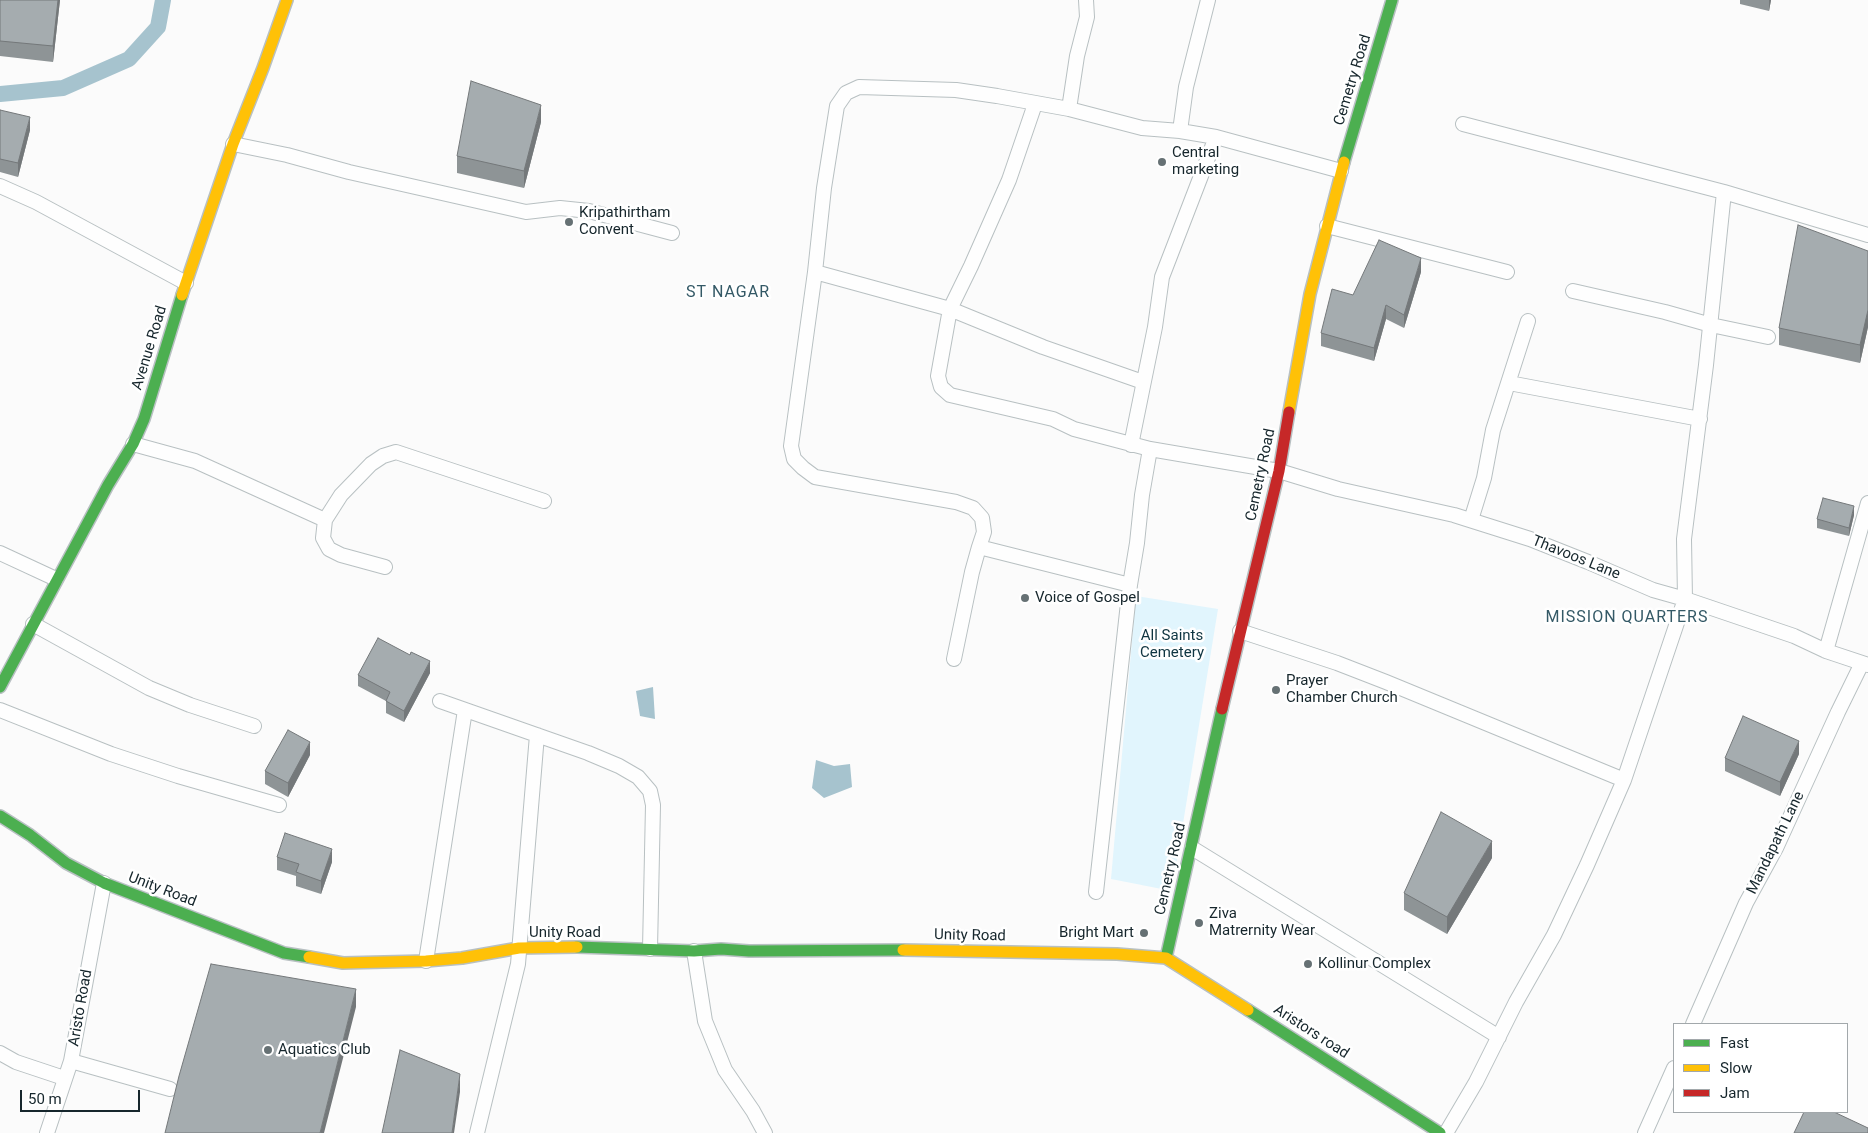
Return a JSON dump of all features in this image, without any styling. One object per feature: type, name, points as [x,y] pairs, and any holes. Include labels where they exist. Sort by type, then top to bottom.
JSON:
[{"type":"street","name":"Avenue Road","points":[[1,684],[56,579],[133,444],[144,419],[186,283],[233,144],[264,68],[287,0]]},
{"type":"street","points":[[1069,109],[1077,56],[1087,17],[1086,0]]},
{"type":"street","points":[[1180,131],[1186,87],[1208,0]]},
{"type":"street","name":"Cemetry Road","points":[[1166,958],[1240,631],[1279,471],[1310,294],[1341,171],[1392,0]]},
{"type":"street","points":[[954,659],[972,572],[984,532],[982,518],[973,508],[956,502],[815,477],[794,459],[791,446],[815,272],[824,188],[838,106],[846,93],[859,87],[956,90],[1069,109],[1142,128],[1180,131],[1216,137],[1341,171]]},
{"type":"street","name":"Thavoos Lane","points":[[1036,104],[1009,180],[972,266],[950,309],[938,376],[941,387],[950,395],[1053,419],[1074,429],[1131,445],[1279,471],[1338,489],[1454,515],[1530,539],[1653,590],[1794,636],[1826,651],[1865,664]]},
{"type":"street","points":[[1463,124],[1724,192],[1868,235]]},
{"type":"street","points":[[1131,445],[1162,277],[1216,137]]},
{"type":"street","points":[[233,144],[526,212],[560,208],[589,210],[672,234]]},
{"type":"street","points":[[0,186],[36,202],[186,283]]},
{"type":"street","points":[[1446,1133],[1476,1082],[1516,1002],[1554,935],[1624,780],[1685,599],[1684,539],[1711,325],[1724,192]]},
{"type":"street","points":[[1327,226],[1508,272]]},
{"type":"street","points":[[815,272],[950,309],[1043,347],[1143,382]]},
{"type":"street","points":[[1573,291],[1665,312],[1711,325],[1768,336]]},
{"type":"street","points":[[1471,520],[1484,478],[1493,430],[1528,321]]},
{"type":"street","points":[[1509,382],[1700,419]]},
{"type":"street","points":[[133,444],[195,461],[325,520]]},
{"type":"street","points":[[1096,892],[1130,585],[1150,449]]},
{"type":"street","points":[[385,567],[341,555],[329,549],[322,538],[325,520],[341,495],[371,464],[383,456],[396,452],[544,501]]},
{"type":"street","points":[[1826,651],[1868,503]]},
{"type":"street","points":[[979,547],[1130,585]]},
{"type":"street","points":[[0,553],[56,579]]},
{"type":"street","points":[[33,624],[149,688],[190,705],[254,726]]},
{"type":"street","points":[[1240,631],[1386,682],[1624,780]]},
{"type":"street","name":"Mandapath Lane","points":[[1693,1023],[1746,903],[1776,848],[1838,712],[1865,664]]},
{"type":"street","points":[[440,701],[619,766],[638,777],[650,790],[653,805],[650,948]]},
{"type":"street","points":[[0,710],[111,754],[178,776],[279,805]]},
{"type":"street","points":[[426,961],[465,710]]},
{"type":"street","points":[[477,1133],[518,964],[537,735]]},
{"type":"street","name":"Unity Road","points":[[0,816],[30,835],[66,863],[104,883],[284,952],[344,963],[462,958],[519,948],[650,948],[694,951],[721,949],[749,951],[960,950],[1116,954],[1166,958]]},
{"type":"street","points":[[1192,848],[1499,1037]]},
{"type":"street","name":"Aristo Road","points":[[104,883],[71,1061],[170,1089]]},
{"type":"street","points":[[694,951],[705,1021],[725,1070],[765,1133]]},
{"type":"street","name":"Aristors road","points":[[1166,958],[1440,1133]]},
{"type":"street","points":[[0,1053],[16,1062],[64,1078]]},
{"type":"street","points":[[47,1133],[71,1061]]},
{"type":"street","points":[[1645,1133],[1673,1070]]},
{"type":"green space","name":"All Saints Cemetery","points":[[1136,596],[1218,609],[1172,891],[1111,879]]},
{"type":"water","points":[[653,687],[655,719],[640,716],[636,691]]},
{"type":"water","points":[[816,760],[834,766],[850,764],[852,787],[824,798],[812,788]]},
{"type":"building","points":[[0,0],[58,0],[53,46],[0,41]]},
{"type":"building","points":[[471,81],[541,105],[524,171],[457,156]]},
{"type":"building","points":[[0,110],[30,117],[18,163],[0,159]]},
{"type":"building","points":[[1798,225],[1868,251],[1868,310],[1860,345],[1779,328]]},
{"type":"building","points":[[1379,240],[1421,258],[1404,315],[1386,305],[1374,348],[1321,333],[1332,289],[1353,295]]},
{"type":"building","points":[[1823,498],[1854,506],[1849,528],[1817,519]]},
{"type":"building","points":[[378,638],[410,655],[411,652],[430,661],[404,711],[386,701],[390,692],[358,675]]},
{"type":"building","points":[[1743,716],[1799,741],[1780,782],[1725,758]]},
{"type":"building","points":[[288,730],[310,742],[288,783],[265,771]]},
{"type":"building","points":[[1441,812],[1492,841],[1447,917],[1404,893]]},
{"type":"building","points":[[285,833],[332,849],[321,881],[296,872],[299,864],[277,857]]},
{"type":"building","name":"Aquatics Club","points":[[211,964],[356,989],[320,1133],[165,1133]]},
{"type":"building","points":[[400,1050],[460,1074],[452,1133],[382,1133]]},
{"type":"building","points":[[1804,1113],[1836,1113],[1868,1128],[1868,1133],[1794,1133]]},
{"type":"waterway","points":[[0,94],[63,88],[129,59],[158,27],[163,0]]},
{"type":"traffic: fast","points":[[1344,162],[1392,0]]},
{"type":"traffic: fast","points":[[0,687],[108,485],[133,444],[144,419],[182,295]]},
{"type":"traffic: fast","points":[[1166,958],[1222,709]]},
{"type":"traffic: fast","points":[[0,816],[30,835],[66,863],[104,883],[284,953],[309,957]]},
{"type":"traffic: fast","points":[[577,947],[694,951],[721,949],[749,951],[903,950]]},
{"type":"traffic: fast","points":[[1248,1010],[1440,1133]]},
{"type":"traffic: slow","points":[[182,295],[233,144],[287,0]]},
{"type":"traffic: slow","points":[[1289,412],[1310,294],[1344,162]]},
{"type":"traffic: slow","points":[[309,957],[343,963],[426,961],[462,958],[519,948],[577,947]]},
{"type":"traffic: slow","points":[[903,950],[1117,954],[1166,958],[1248,1010]]},
{"type":"traffic: jam","points":[[1222,709],[1279,471],[1289,412]]},
{"type":"place","name":"Central marketing","points":[[1162,162]]},
{"type":"place","name":"Kripathirtham Convent","points":[[569,222]]},
{"type":"place","name":"Voice of Gospel","points":[[1025,598]]},
{"type":"place","name":"Prayer Chamber Church","points":[[1276,690]]},
{"type":"place","name":"Ziva Matrernity Wear","points":[[1199,923]]},
{"type":"place","name":"Bright Mart","points":[[1144,933]]},
{"type":"place","name":"Kollinur Complex","points":[[1308,964]]},
{"type":"place","name":"Aquatics Club","points":[[268,1050]]},
{"type":"district","name":"ST NAGAR","points":[[728,293]]},
{"type":"district","name":"MISSION QUARTERS","points":[[1627,618]]}]
